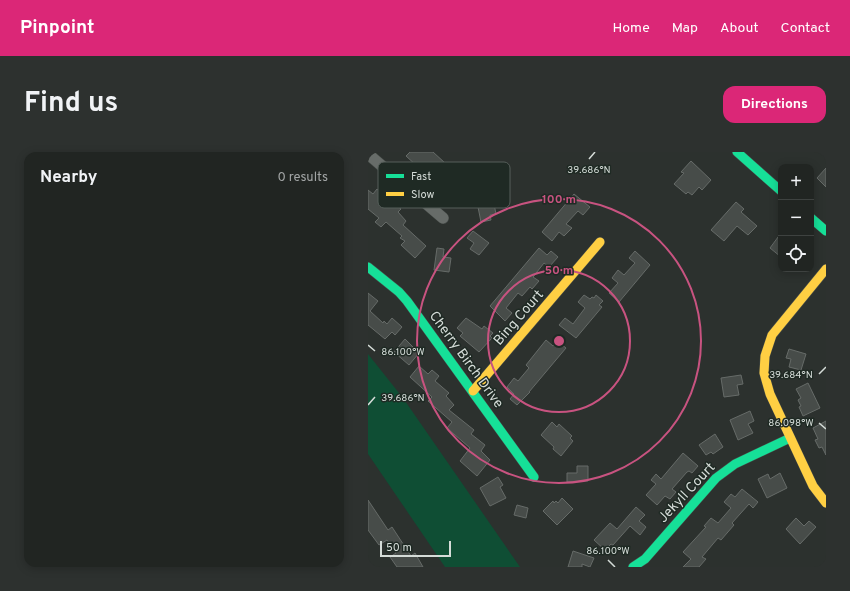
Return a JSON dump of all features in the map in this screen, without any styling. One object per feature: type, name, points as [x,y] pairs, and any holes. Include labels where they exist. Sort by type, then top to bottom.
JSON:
[{"type":"street","points":[[737,152],[778,188]]},
{"type":"street","points":[[368,154],[378,163]]},
{"type":"street","points":[[431,208],[443,218]]},
{"type":"street","points":[[814,221],[826,231]]},
{"type":"street","name":"Bing Court","points":[[473,391],[600,242]]},
{"type":"street","name":"Cherry Birch Drive","points":[[368,267],[399,292],[407,301],[534,477]]},
{"type":"street","points":[[826,269],[772,335],[765,356],[764,373],[767,386],[790,438],[813,486],[826,503]]},
{"type":"street","name":"Jekyll Court","points":[[633,567],[645,559],[716,478],[735,464],[790,438]]},
{"type":"shaded area","points":[[368,354],[403,398],[520,567],[445,567],[368,454]]},
{"type":"building","points":[[410,152],[433,152],[444,162],[413,162],[406,156]]},
{"type":"building","points":[[691,161],[711,180],[702,190],[699,187],[692,195],[688,192],[686,194],[674,184],[684,173],[681,172]]},
{"type":"building","points":[[826,168],[826,187],[817,178]]},
{"type":"building","points":[[377,189],[378,190],[378,208],[401,209],[398,212],[406,221],[403,225],[426,246],[415,258],[401,245],[405,241],[400,238],[402,236],[386,222],[381,227],[375,222],[379,218],[368,209],[368,190],[373,194]]},
{"type":"building","points":[[574,194],[590,207],[583,215],[578,211],[566,224],[572,228],[564,236],[559,232],[552,241],[542,232]]},
{"type":"building","points":[[736,202],[744,209],[741,212],[757,226],[748,235],[737,226],[724,241],[711,230]]},
{"type":"building","points":[[478,208],[495,208],[496,214],[490,215],[491,220],[481,222]]},
{"type":"building","points":[[473,231],[489,243],[479,255],[470,249],[474,243],[467,238]]},
{"type":"building","points":[[778,237],[778,255],[770,248]]},
{"type":"building","points":[[437,248],[444,249],[443,257],[451,258],[449,272],[434,270]]},
{"type":"building","points":[[539,248],[547,255],[551,251],[558,257],[549,267],[544,263],[533,277],[539,281],[532,289],[530,287],[522,296],[518,293],[506,308],[512,313],[505,321],[490,306]]},
{"type":"building","points":[[635,251],[650,265],[619,302],[609,293],[618,283],[612,278],[618,270],[624,275],[635,263],[629,258]]},
{"type":"building","points":[[368,293],[378,301],[370,311],[383,323],[384,321],[387,324],[392,318],[402,327],[395,335],[392,332],[385,339],[368,325]]},
{"type":"building","points":[[584,295],[590,299],[592,297],[594,298],[596,295],[603,301],[599,305],[602,307],[576,338],[559,325],[565,318],[573,324],[585,308],[578,302]]},
{"type":"building","points":[[466,318],[482,329],[484,326],[493,333],[490,336],[492,338],[479,352],[460,336],[463,333],[457,328]]},
{"type":"building","points":[[405,339],[419,353],[409,365],[394,352]]},
{"type":"building","points":[[546,340],[553,346],[557,341],[566,348],[530,392],[517,405],[510,399],[514,394],[507,387],[514,378],[518,381],[529,368],[526,365]]},
{"type":"building","points":[[789,349],[806,354],[801,370],[789,367],[791,359],[786,358]]},
{"type":"building","points":[[419,366],[428,374],[432,370],[439,376],[435,381],[449,393],[446,396],[454,405],[449,410],[474,430],[471,434],[485,445],[481,451],[490,460],[477,476],[460,461],[470,448],[447,428],[452,422],[428,401],[432,397],[410,377]]},
{"type":"building","points":[[741,375],[743,384],[737,385],[739,395],[724,397],[721,378]]},
{"type":"building","points":[[808,383],[820,408],[803,416],[798,400],[801,398],[796,389]]},
{"type":"building","points":[[750,411],[754,421],[748,424],[753,433],[738,440],[730,420]]},
{"type":"building","points":[[826,421],[826,455],[822,447],[819,448],[815,440],[818,439],[813,428]]},
{"type":"building","points":[[552,422],[557,427],[559,424],[572,436],[570,438],[573,441],[561,456],[541,435]]},
{"type":"building","points":[[715,434],[723,447],[713,454],[711,452],[706,455],[699,445]]},
{"type":"building","points":[[683,453],[698,466],[692,473],[689,471],[687,472],[672,489],[676,492],[670,499],[665,496],[657,505],[646,495],[656,484],[651,480],[656,474],[661,479]]},
{"type":"building","points":[[577,466],[588,466],[588,481],[567,482],[567,473],[577,473]]},
{"type":"building","points":[[780,473],[787,488],[767,498],[758,479],[768,474],[770,479]]},
{"type":"building","points":[[498,477],[503,485],[500,487],[506,498],[490,506],[480,488]]},
{"type":"building","points":[[742,489],[758,502],[753,508],[749,504],[732,523],[734,525],[721,540],[718,538],[702,557],[706,559],[699,567],[683,567],[691,559],[683,552],[706,527],[704,526],[711,518],[718,523],[731,508],[724,502],[731,494],[735,497]]},
{"type":"building","points":[[562,498],[573,509],[557,525],[543,511],[553,501],[554,503],[556,501],[558,503]]},
{"type":"building","points":[[368,500],[388,530],[392,527],[411,556],[415,553],[423,567],[397,567],[390,557],[396,553],[387,540],[379,545],[368,530]]},
{"type":"building","points":[[517,505],[528,508],[526,518],[514,515]]},
{"type":"building","points":[[636,507],[645,515],[639,521],[646,527],[640,535],[630,526],[613,545],[611,544],[605,550],[594,540],[610,523],[617,529]]},
{"type":"building","points":[[796,518],[804,526],[809,521],[816,527],[800,544],[786,529]]},
{"type":"building","points":[[573,551],[594,558],[590,567],[582,564],[582,567],[568,567]]},
{"type":"traffic: fast","points":[[737,152],[778,188]]},
{"type":"traffic: fast","points":[[814,221],[826,231]]},
{"type":"traffic: fast","points":[[368,267],[399,292],[407,301],[534,477]]},
{"type":"traffic: fast","points":[[633,567],[645,559],[716,478],[735,464],[790,438]]},
{"type":"traffic: slow","points":[[473,391],[600,242]]},
{"type":"traffic: slow","points":[[826,269],[772,335],[765,356],[764,373],[770,394],[813,486],[826,503]]}]
